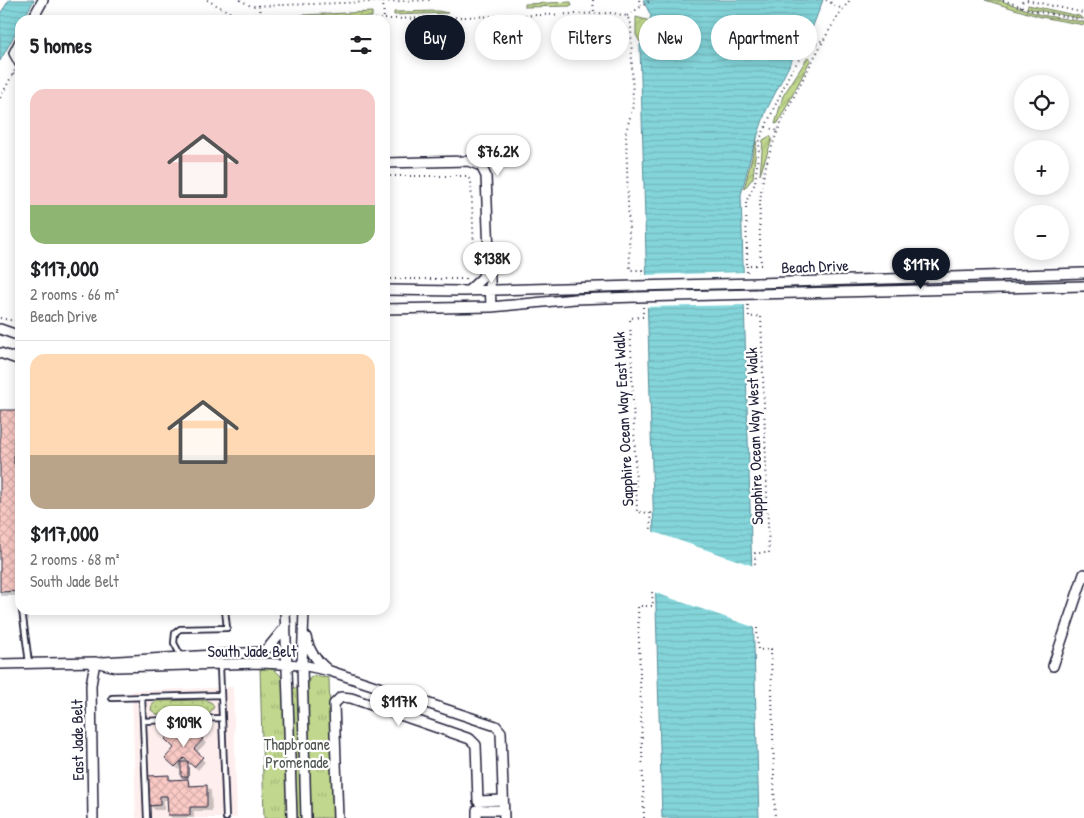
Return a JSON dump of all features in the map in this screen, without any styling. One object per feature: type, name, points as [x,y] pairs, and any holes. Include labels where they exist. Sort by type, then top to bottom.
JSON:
[{"type":"street","points":[[35,15],[43,0]]},
{"type":"street","points":[[390,163],[473,161],[481,166],[486,176],[491,307],[390,309]]},
{"type":"street","points":[[468,291],[482,278],[489,259]]},
{"type":"street","name":"Beach Drive","points":[[490,290],[1084,272]]},
{"type":"street","name":"Beach Drive","points":[[491,307],[558,300],[637,297],[1084,286]]},
{"type":"street","points":[[390,290],[490,290]]},
{"type":"street","points":[[0,329],[15,334]]},
{"type":"street","points":[[0,352],[15,358]]},
{"type":"street","points":[[1053,666],[1084,574]]},
{"type":"street","points":[[285,615],[292,818]]},
{"type":"street","points":[[304,615],[302,665],[306,818]]},
{"type":"street","points":[[304,624],[310,650],[316,660],[330,671]]},
{"type":"street","points":[[95,662],[181,655],[260,652],[268,648],[286,626]]},
{"type":"street","name":"South Jade Belt","points":[[0,664],[95,662],[116,667],[181,667],[287,663],[330,671],[496,726],[501,732],[503,800]]},
{"type":"street","name":"East Jade Belt","points":[[94,818],[91,685],[95,662]]},
{"type":"street","points":[[338,818],[334,704],[341,696],[470,739],[476,745],[478,801],[503,800],[504,814],[478,810],[477,818]]},
{"type":"lane","points":[[23,615],[28,663]]},
{"type":"lane","points":[[181,667],[181,655],[176,650],[175,633],[180,629],[227,628],[226,615]]},
{"type":"lane","points":[[220,666],[226,818]]},
{"type":"lane","points":[[112,698],[221,694]]},
{"type":"lane","points":[[142,697],[147,818]]},
{"type":"lane","points":[[143,721],[222,718]]},
{"type":"path","points":[[207,0],[235,15]]},
{"type":"path","points":[[240,0],[250,6],[433,0]]},
{"type":"path","points":[[593,0],[594,14]]},
{"type":"path","points":[[639,0],[643,5]]},
{"type":"path","points":[[628,15],[651,0]]},
{"type":"path","points":[[827,0],[842,9]]},
{"type":"path","points":[[747,265],[761,265],[760,206],[762,185],[778,131],[825,39],[842,9],[850,0]]},
{"type":"path","points":[[1003,0],[1059,17],[1084,20]]},
{"type":"path","points":[[1021,7],[1023,0]]},
{"type":"path","points":[[1028,0],[1084,14]]},
{"type":"path","points":[[383,2],[384,15]]},
{"type":"path","points":[[259,5],[260,15]]},
{"type":"path","points":[[390,19],[618,12],[625,15]]},
{"type":"path","points":[[629,20],[631,24],[633,106],[626,132],[630,270],[642,270],[642,275]]},
{"type":"path","points":[[748,272],[746,202],[755,183],[760,139],[779,95],[806,49],[825,39]]},
{"type":"path","points":[[0,98],[15,71]]},
{"type":"path","points":[[765,126],[778,131]]},
{"type":"path","points":[[390,176],[460,174],[467,176],[471,180],[475,274]]},
{"type":"path","points":[[390,279],[460,280],[472,278]]},
{"type":"path","name":"Sapphire Ocean Way West Walk","points":[[748,305],[748,317],[761,316],[769,553],[755,552],[755,567]]},
{"type":"path","name":"Sapphire Ocean Way East Walk","points":[[643,308],[644,317],[630,318],[637,512],[650,513],[651,531]]},
{"type":"path","points":[[0,318],[15,321]]},
{"type":"path","points":[[644,818],[638,606],[653,606],[652,592]]},
{"type":"path","points":[[757,628],[758,650],[771,649],[775,818]]},
{"type":"shaded area","points":[[233,687],[237,818],[136,818],[132,691]]},
{"type":"green space","points":[[985,0],[999,0],[1041,15],[1084,22],[1084,25],[1041,17]]},
{"type":"green space","points":[[571,2],[572,6],[525,7],[525,4]]},
{"type":"green space","points":[[1028,5],[1079,16],[1084,19],[1027,8]]},
{"type":"green space","points":[[438,11],[448,13],[394,15],[394,12]]},
{"type":"green space","points":[[372,12],[372,15],[301,15]]},
{"type":"green space","points":[[636,17],[639,18],[639,40],[636,35]]},
{"type":"green space","points":[[806,60],[810,60],[778,123],[775,124],[783,96]]},
{"type":"green space","points":[[770,136],[772,139],[760,175],[763,140]]},
{"type":"green space","points":[[757,137],[753,178],[744,189]]},
{"type":"green space","name":"Thapbroane Promenade","points":[[260,666],[277,672],[286,688],[305,688],[309,679],[313,676],[329,678],[333,818],[264,818]]},
{"type":"green space","points":[[206,700],[212,703],[214,707],[209,714],[158,715],[151,710],[152,705],[157,701]]},
{"type":"water","points":[[9,0],[34,0],[26,15],[15,15],[15,34],[0,61],[0,14]]},
{"type":"water","points":[[643,0],[823,0],[817,16],[711,15],[711,60],[792,60],[766,111],[751,155],[741,195],[759,818],[662,818],[640,60],[701,60],[701,15],[650,15]]},
{"type":"pier","points":[[746,272],[747,305],[645,307],[644,275]]},
{"type":"pier","points":[[651,531],[754,566],[756,628],[653,592]]},
{"type":"building","points":[[0,410],[15,410],[15,591],[0,592]]},
{"type":"building","points":[[178,721],[188,721],[189,733],[179,734]]},
{"type":"building","points":[[174,729],[184,739],[193,729],[203,739],[194,749],[203,757],[194,767],[184,758],[175,767],[165,758],[174,748],[165,739]]},
{"type":"building","points":[[181,762],[188,762],[188,777],[181,777]]},
{"type":"building","points":[[169,775],[169,780],[188,779],[189,786],[207,785],[207,807],[190,807],[190,815],[168,815],[167,796],[160,796],[160,805],[149,806],[148,776]]}]
